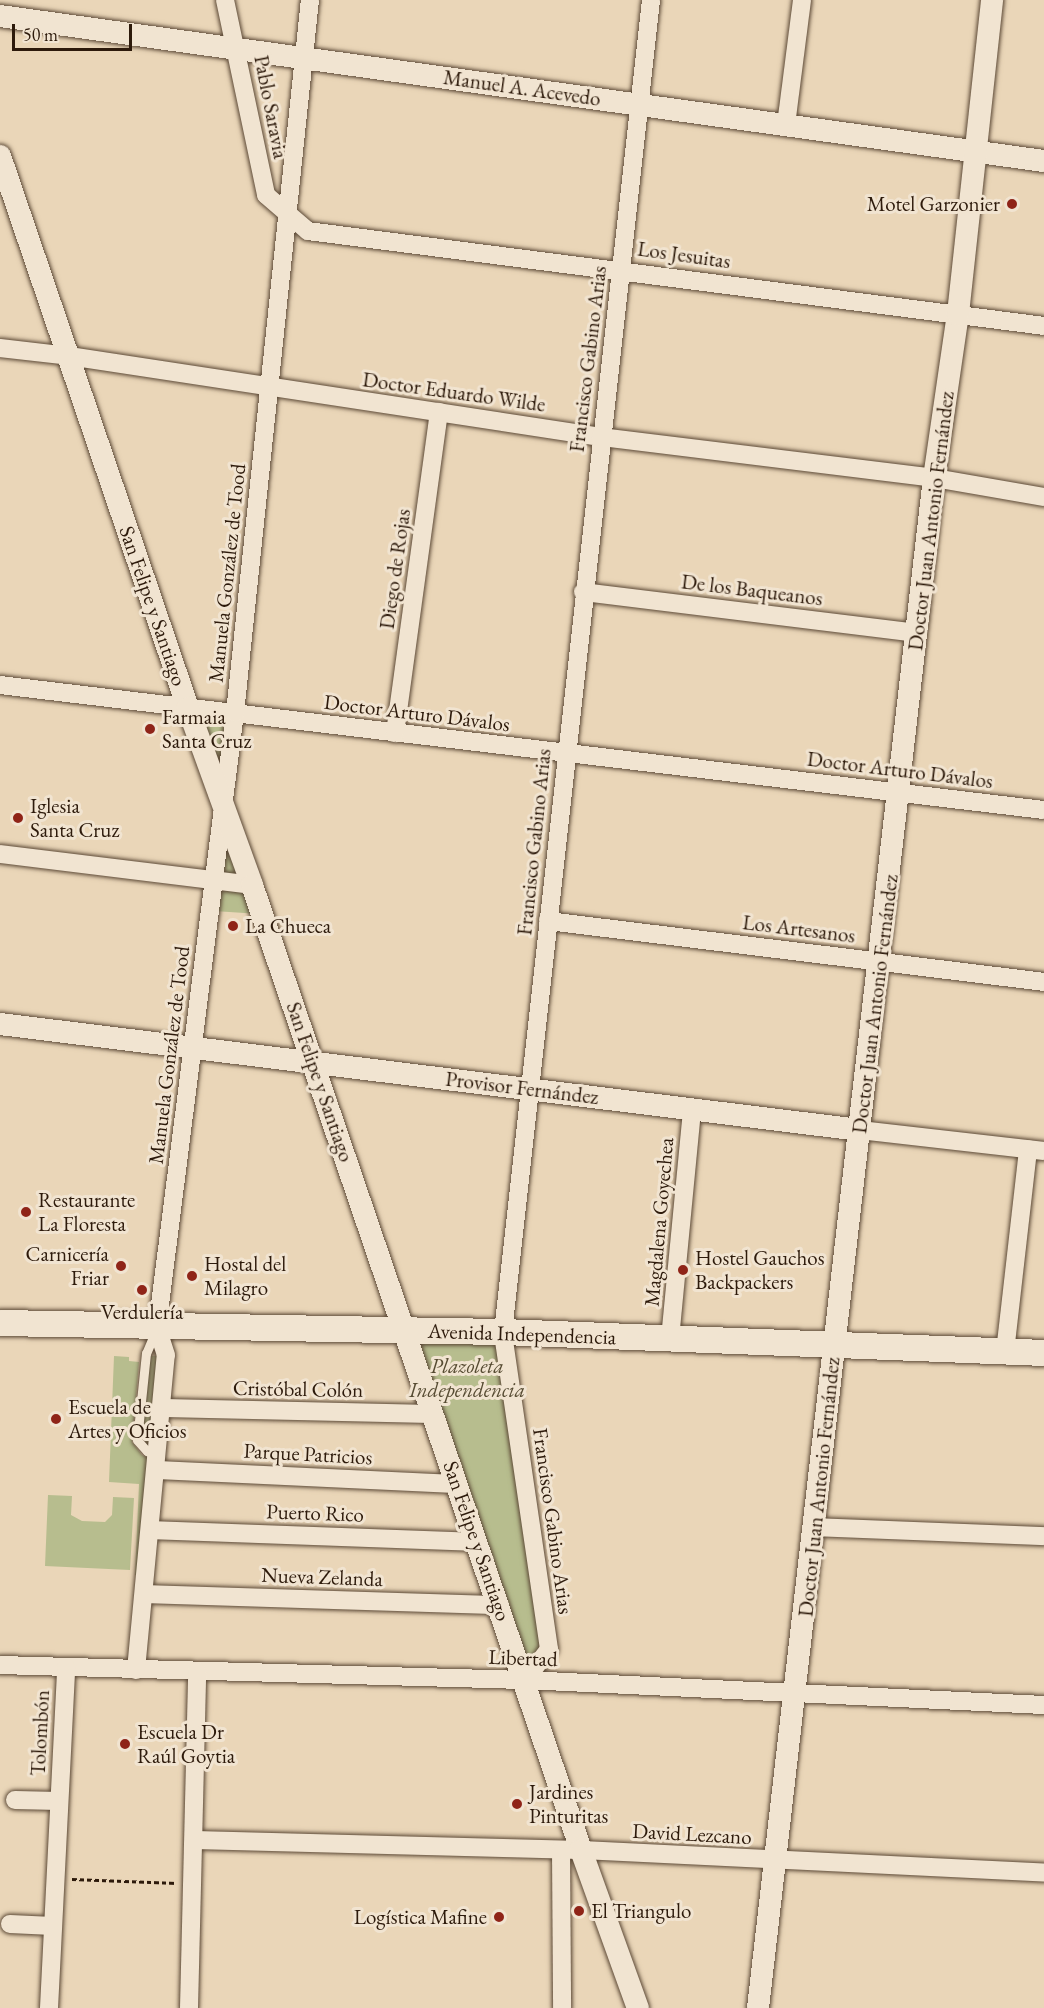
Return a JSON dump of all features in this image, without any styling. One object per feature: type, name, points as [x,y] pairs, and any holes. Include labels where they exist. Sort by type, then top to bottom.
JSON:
[{"type":"main road","name":"Avenida Independencia","points":[[0,1323],[158,1328],[502,1332],[1044,1353]]},
{"type":"street","name":"Pablo Saravia","points":[[225,0],[266,195],[287,215]]},
{"type":"street","name":"Manuela González de Tood","points":[[136,1670],[166,1354],[158,1328],[235,713],[310,0]]},
{"type":"street","name":"Francisco Gabino Arias","points":[[525,1680],[549,1649],[502,1332],[651,0]]},
{"type":"street","points":[[786,124],[802,0]]},
{"type":"street","name":"Doctor Juan Antonio Fernández","points":[[758,2008],[816,1527],[934,478],[958,315],[992,0]]},
{"type":"street","name":"Manuel A. Acevedo","points":[[0,16],[303,56],[1044,161]]},
{"type":"street","name":"San Felipe y Santiago","points":[[0,156],[188,708],[252,885],[500,1605],[525,1680],[571,1850],[638,2008]]},
{"type":"street","name":"Los Jesuitas","points":[[287,215],[308,231],[1044,326]]},
{"type":"street","name":"Doctor Eduardo Wilde","points":[[0,348],[69,356],[269,388],[601,436],[934,478],[1044,497]]},
{"type":"street","name":"Diego de Rojas","points":[[395,733],[439,412]]},
{"type":"street","name":"De los Baqueanos","points":[[584,592],[916,633]]},
{"type":"street","name":"Doctor Arturo Dávalos","points":[[0,686],[1044,810]]},
{"type":"street","points":[[0,854],[252,885]]},
{"type":"street","name":"Los Artesanos","points":[[548,921],[1044,982]]},
{"type":"street","name":"Provisor Fernández","points":[[0,1024],[692,1110],[1036,1150]]},
{"type":"street","name":"Magdalena Goyechea","points":[[670,1339],[692,1110]]},
{"type":"street","points":[[1005,1352],[1036,1150]]},
{"type":"street","name":"Cristóbal Colón","points":[[162,1408],[433,1414]]},
{"type":"street","name":"Parque Patricios","points":[[157,1464],[457,1484]]},
{"type":"street","points":[[816,1527],[1044,1536]]},
{"type":"street","name":"Puerto Rico","points":[[151,1530],[477,1542]]},
{"type":"street","name":"Nueva Zelanda","points":[[144,1594],[500,1605]]},
{"type":"street","name":"Libertad","points":[[0,1665],[525,1680],[1044,1705]]},
{"type":"street","name":"Tolombón","points":[[49,2008],[66,1667]]},
{"type":"street","points":[[189,2008],[197,1672]]},
{"type":"street","name":"Tolombón","points":[[15,1800],[59,1801]]},
{"type":"street","name":"David Lezcano","points":[[194,1840],[571,1850],[1044,1873]]},
{"type":"street","points":[[562,2008],[571,1850]]},
{"type":"street","points":[[10,1924],[53,1926]]},
{"type":"lane","name":"Manuela González de Tood","points":[[157,1464],[137,1440],[146,1353],[158,1328]]},
{"type":"path","points":[[56,1878],[193,1884]]},
{"type":"green space","points":[[191,711],[233,716],[222,797]]},
{"type":"green space","points":[[224,818],[258,914],[214,911]]},
{"type":"green space","name":"Plazoleta Independencia","points":[[423,1338],[490,1341],[500,1352],[544,1646],[528,1669],[417,1348]]},
{"type":"green space","points":[[114,1356],[129,1357],[129,1361],[139,1362],[132,1442],[142,1455],[152,1460],[142,1576],[135,1575],[139,1484],[109,1482]]},
{"type":"green space","points":[[149,1356],[164,1356],[150,1448],[142,1437]]},
{"type":"green space","points":[[48,1495],[72,1496],[71,1515],[82,1521],[105,1522],[112,1515],[113,1497],[134,1498],[130,1570],[45,1566]]},
{"type":"place","name":"Motel Garzonier","points":[[1012,204]]},
{"type":"place","name":"Farmaia Santa Cruz","points":[[150,729]]},
{"type":"place","name":"Iglesia Santa Cruz","points":[[18,818]]},
{"type":"place","name":"La Chueca","points":[[233,926]]},
{"type":"place","name":"Restaurante La Floresta","points":[[26,1212]]},
{"type":"place","name":"Carnicería Friar","points":[[121,1266]]},
{"type":"place","name":"Hostel Gauchos Backpackers","points":[[683,1270]]},
{"type":"place","name":"Hostal del Milagro","points":[[192,1276]]},
{"type":"place","name":"Verdulería","points":[[142,1290]]},
{"type":"place","name":"Escuela de Artes y Oficios","points":[[56,1419]]},
{"type":"place","name":"Escuela Dr Raúl Goytia","points":[[125,1744]]},
{"type":"place","name":"Jardines Pinturitas","points":[[517,1804]]},
{"type":"place","name":"El Triangulo","points":[[579,1911]]},
{"type":"place","name":"Logística Mafine","points":[[499,1917]]}]
